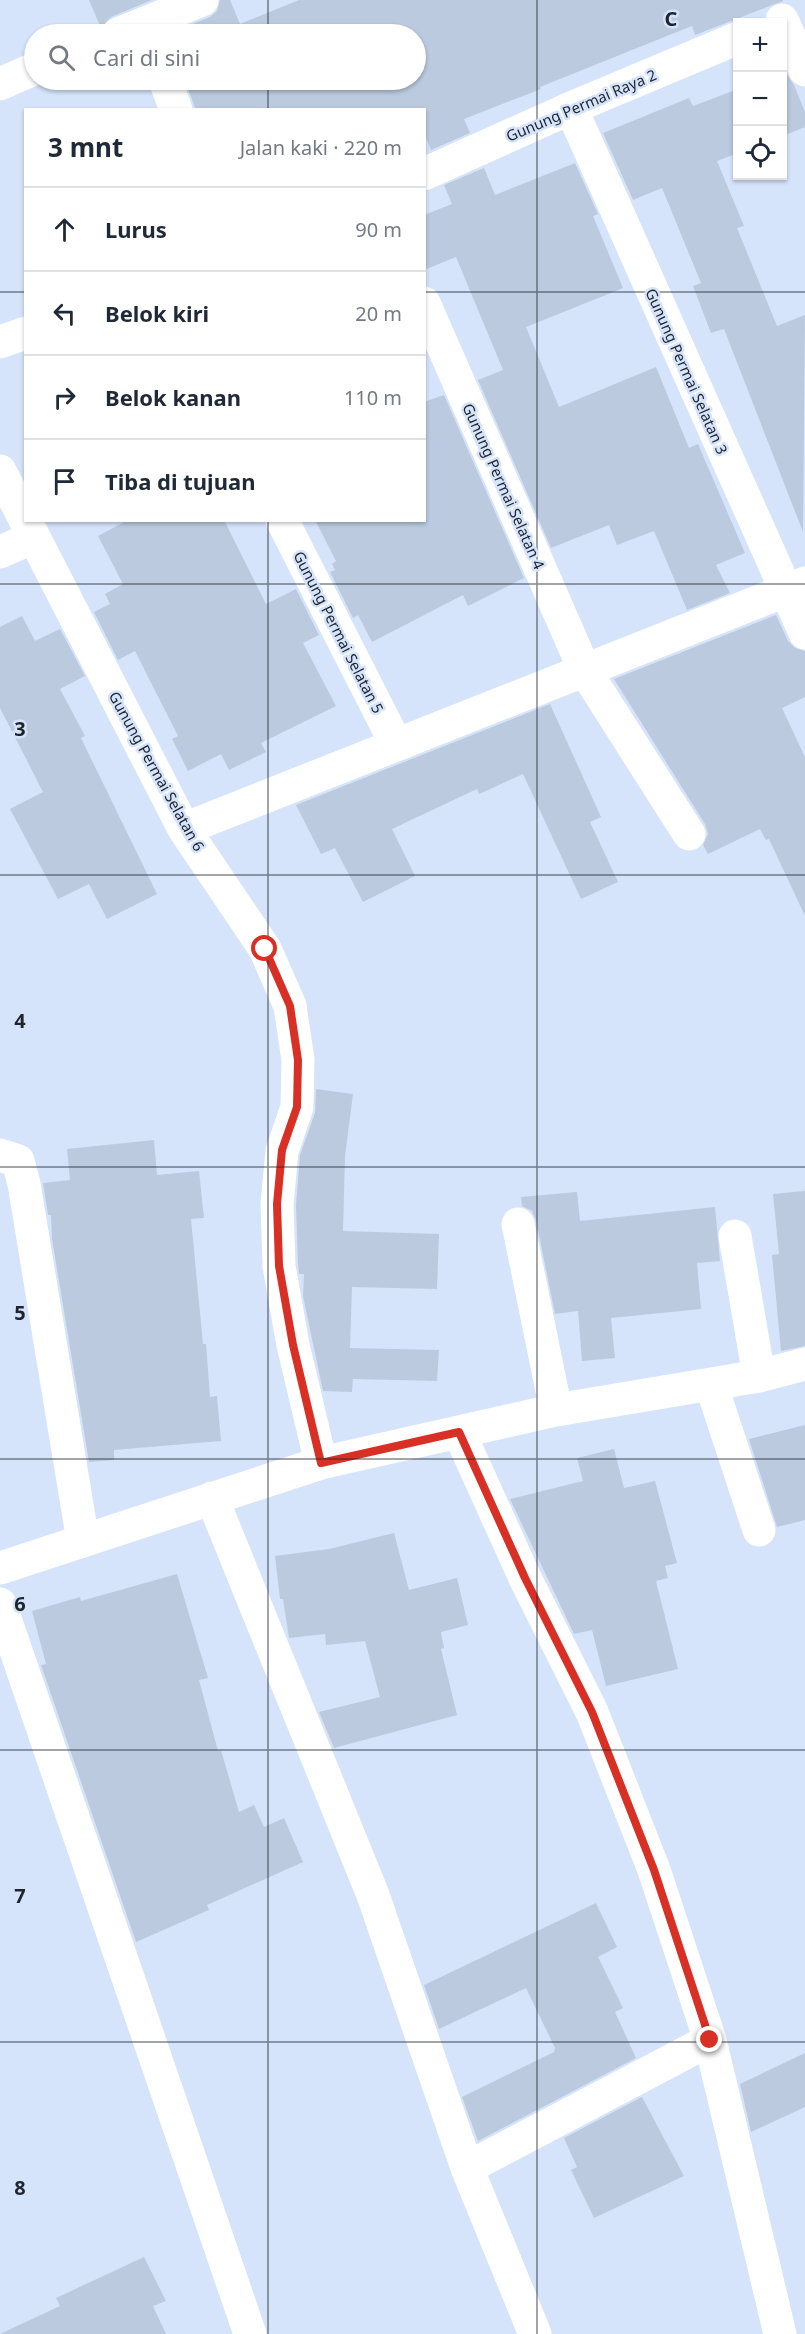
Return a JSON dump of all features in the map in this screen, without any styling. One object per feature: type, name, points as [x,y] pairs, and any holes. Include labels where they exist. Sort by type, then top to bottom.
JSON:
[{"type":"street","points":[[151,24],[202,0]]},
{"type":"street","points":[[788,17],[805,70]]},
{"type":"street","name":"Gunung Permai Raya 2","points":[[426,173],[571,108],[733,40]]},
{"type":"street","points":[[0,84],[24,73]]},
{"type":"street","points":[[169,90],[175,108]]},
{"type":"street","name":"Gunung Permai Selatan 3","points":[[571,108],[795,587],[805,633]]},
{"type":"street","name":"Gunung Permai Selatan 4","points":[[426,308],[584,669],[689,834]]},
{"type":"street","points":[[0,342],[24,334]]},
{"type":"street","name":"Gunung Permai Selatan 6","points":[[0,471],[24,521]]},
{"type":"street","name":"Gunung Permai Selatan 6","points":[[24,522],[184,829],[265,949],[290,1006],[298,1060],[297,1107],[282,1150],[277,1204],[279,1266],[293,1345],[321,1463]]},
{"type":"street","name":"Gunung Permai Selatan 5","points":[[283,522],[396,744]]},
{"type":"street","points":[[0,552],[32,538]]},
{"type":"street","points":[[184,829],[795,587]]},
{"type":"street","points":[[0,1155],[18,1161],[24,1184],[83,1541]]},
{"type":"street","points":[[518,1224],[556,1410]]},
{"type":"street","points":[[735,1236],[759,1376]]},
{"type":"street","points":[[0,1568],[321,1463],[556,1410],[759,1376],[805,1364]]},
{"type":"street","points":[[711,1384],[759,1530]]},
{"type":"street","points":[[459,1432],[525,1578],[592,1712],[654,1870],[710,2040],[780,2334]]},
{"type":"street","points":[[212,1498],[373,1895],[467,2168],[535,2334]]},
{"type":"street","points":[[0,1604],[250,2334]]},
{"type":"street","points":[[467,2168],[710,2040]]},
{"type":"building","points":[[89,0],[152,0],[111,17],[105,24],[99,24]]},
{"type":"building","points":[[220,0],[230,0],[240,24],[192,24],[210,17],[217,11]]},
{"type":"building","points":[[299,0],[783,0],[695,35],[692,26],[464,119],[470,133],[431,150],[426,138],[426,108],[195,108],[188,90],[426,90],[426,24],[240,24]]},
{"type":"building","points":[[787,74],[805,112],[805,127],[787,134]]},
{"type":"building","points":[[733,91],[733,155],[717,161],[744,226],[737,228],[777,326],[805,315],[803,532],[724,329],[711,333],[693,286],[701,283],[662,188],[633,200],[603,133],[689,98],[693,106]]},
{"type":"building","points":[[575,163],[598,214],[593,216],[623,288],[526,327],[559,407],[656,367],[689,448],[698,444],[745,553],[716,565],[730,593],[687,610],[654,531],[617,545],[609,525],[551,548],[478,380],[503,370],[456,257],[426,269],[426,214],[452,204],[444,185],[484,168],[495,195]]},
{"type":"building","points":[[444,395],[524,578],[468,606],[463,595],[372,642],[358,615],[353,618],[330,572],[335,570],[332,564],[336,561],[316,522],[426,522],[426,401]]},
{"type":"building","points":[[124,522],[225,522],[266,604],[296,589],[319,635],[303,643],[336,706],[261,743],[266,752],[229,770],[221,754],[188,771],[172,739],[178,736],[135,651],[118,660],[94,612],[110,604],[105,594],[123,584],[98,536]]},
{"type":"building","points":[[776,615],[788,641],[795,648],[805,651],[805,697],[782,708],[805,757],[805,916],[769,839],[766,840],[760,829],[708,854],[703,845],[708,834],[705,824],[614,679]]},
{"type":"building","points":[[22,616],[35,641],[60,629],[85,676],[60,689],[85,736],[81,738],[157,894],[107,919],[89,884],[58,899],[10,809],[43,792],[0,708],[0,627]]},
{"type":"building","points":[[550,704],[601,817],[590,822],[618,882],[581,899],[523,774],[479,794],[477,789],[392,829],[415,876],[363,902],[335,848],[321,854],[296,805]]},
{"type":"building","points":[[316,1089],[353,1094],[345,1156],[343,1231],[439,1234],[437,1289],[352,1287],[350,1348],[439,1350],[437,1381],[353,1379],[352,1392],[323,1391],[303,1296],[304,1274],[299,1274],[296,1205],[300,1155],[315,1113]]},
{"type":"building","points":[[154,1140],[157,1175],[199,1171],[204,1218],[191,1219],[210,1397],[217,1396],[221,1441],[114,1450],[114,1460],[89,1462],[52,1239],[51,1215],[48,1215],[43,1183],[70,1180],[67,1149]]},
{"type":"building","points":[[805,1191],[805,1346],[781,1351],[772,1255],[779,1254],[773,1194]]},
{"type":"building","points":[[577,1192],[580,1221],[715,1207],[720,1261],[697,1263],[701,1309],[611,1318],[615,1358],[582,1361],[578,1311],[555,1314],[536,1220],[532,1211],[522,1206],[521,1197]]},
{"type":"building","points":[[805,1425],[805,1520],[777,1527],[749,1439]]},
{"type":"building","points":[[614,1449],[624,1488],[655,1481],[677,1563],[665,1566],[668,1578],[656,1581],[678,1669],[606,1686],[592,1630],[574,1634],[510,1499],[583,1481],[577,1458]]},
{"type":"building","points":[[394,1533],[409,1590],[457,1578],[468,1625],[441,1632],[444,1648],[441,1649],[457,1715],[334,1748],[319,1712],[380,1697],[365,1641],[326,1645],[325,1634],[289,1638],[283,1599],[280,1599],[275,1556],[329,1549]]},
{"type":"building","points":[[177,1574],[208,1678],[199,1680],[218,1751],[221,1750],[239,1812],[254,1805],[264,1827],[284,1818],[303,1862],[207,1905],[209,1910],[136,1942],[41,1665],[46,1664],[32,1611],[80,1597],[81,1601]]},
{"type":"building","points":[[596,1903],[617,1947],[598,1957],[623,2008],[615,2012],[636,2058],[478,2141],[462,2097],[554,2052],[555,2048],[526,1988],[439,2029],[424,1985]]},
{"type":"building","points":[[805,2053],[805,2107],[751,2132],[740,2084]]},
{"type":"building","points":[[642,2097],[684,2176],[594,2218],[571,2170],[577,2167],[564,2138]]},
{"type":"building","points":[[144,2257],[166,2301],[153,2306],[166,2334],[0,2334],[60,2306],[56,2298]]},
{"type":"route","points":[[265,949],[290,1006],[298,1060],[297,1107],[282,1150],[277,1204],[279,1266],[293,1345],[321,1463],[459,1432],[525,1578],[592,1712],[654,1870],[710,2040]]}]
